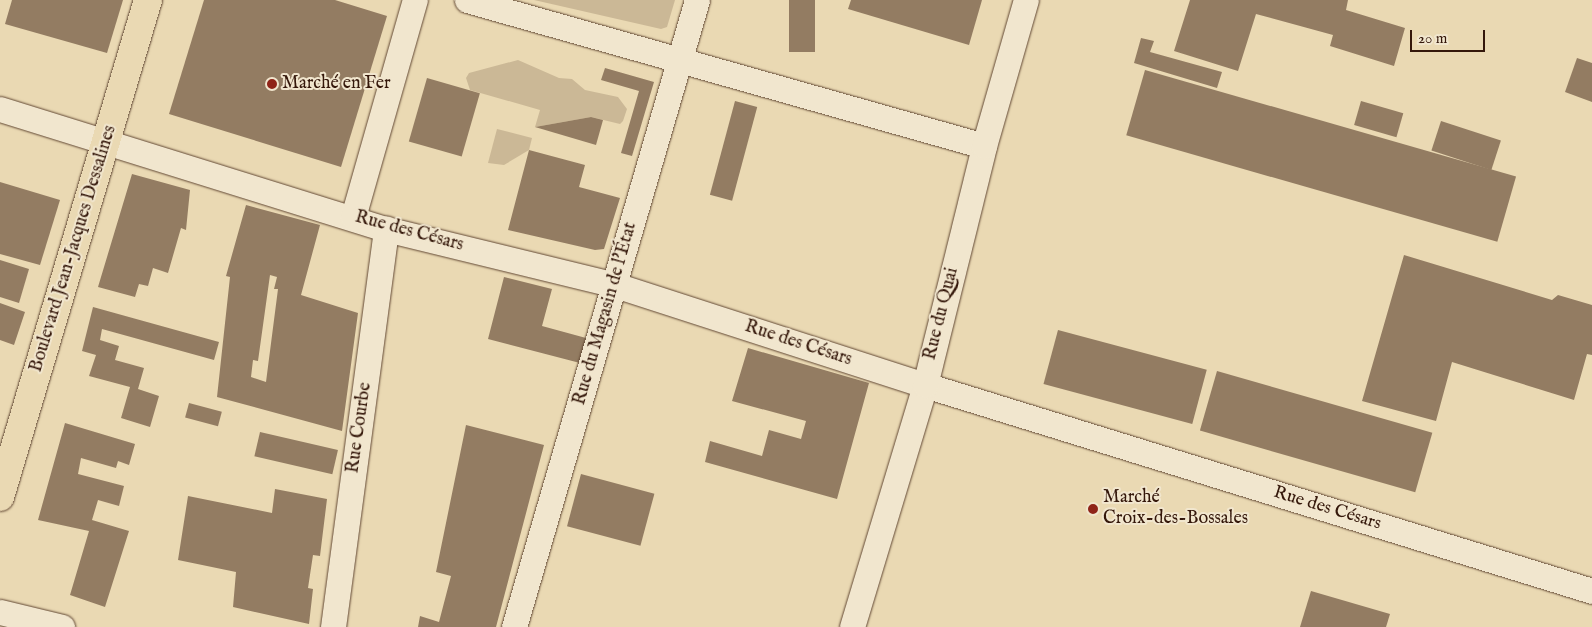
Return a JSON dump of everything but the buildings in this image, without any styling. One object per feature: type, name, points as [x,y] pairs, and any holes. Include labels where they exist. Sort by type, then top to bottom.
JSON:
[{"type":"main road","name":"Boulevard Jean-Jacques Dessalines","points":[[0,498],[148,0]]},
{"type":"street","points":[[353,217],[414,0]]},
{"type":"street","points":[[467,0],[984,146]]},
{"type":"street","name":"Rue du Magasin de l'État","points":[[514,627],[615,285],[696,0]]},
{"type":"street","name":"Rue du Quai","points":[[852,627],[925,385],[984,146],[1026,0]]},
{"type":"street","name":"Rue des Césars","points":[[0,109],[353,217],[386,229],[615,285],[925,385],[1592,591]]},
{"type":"street","name":"Rue Courbe","points":[[333,627],[386,229]]},
{"type":"street","points":[[0,612],[62,627]]},
{"type":"shaded area","points":[[534,0],[675,0],[667,27],[661,29]]},
{"type":"shaded area","points":[[518,60],[559,78],[572,79],[585,90],[618,97],[627,109],[623,121],[620,124],[591,117],[535,127],[540,110],[470,90],[466,78],[469,73]]},
{"type":"shaded area","points":[[497,129],[532,138],[529,150],[504,165],[488,163]]},
{"type":"place","name":"Marché en Fer","points":[[272,84]]},
{"type":"place","name":"Marché Croix-des-Bossales","points":[[1093,509]]}]
